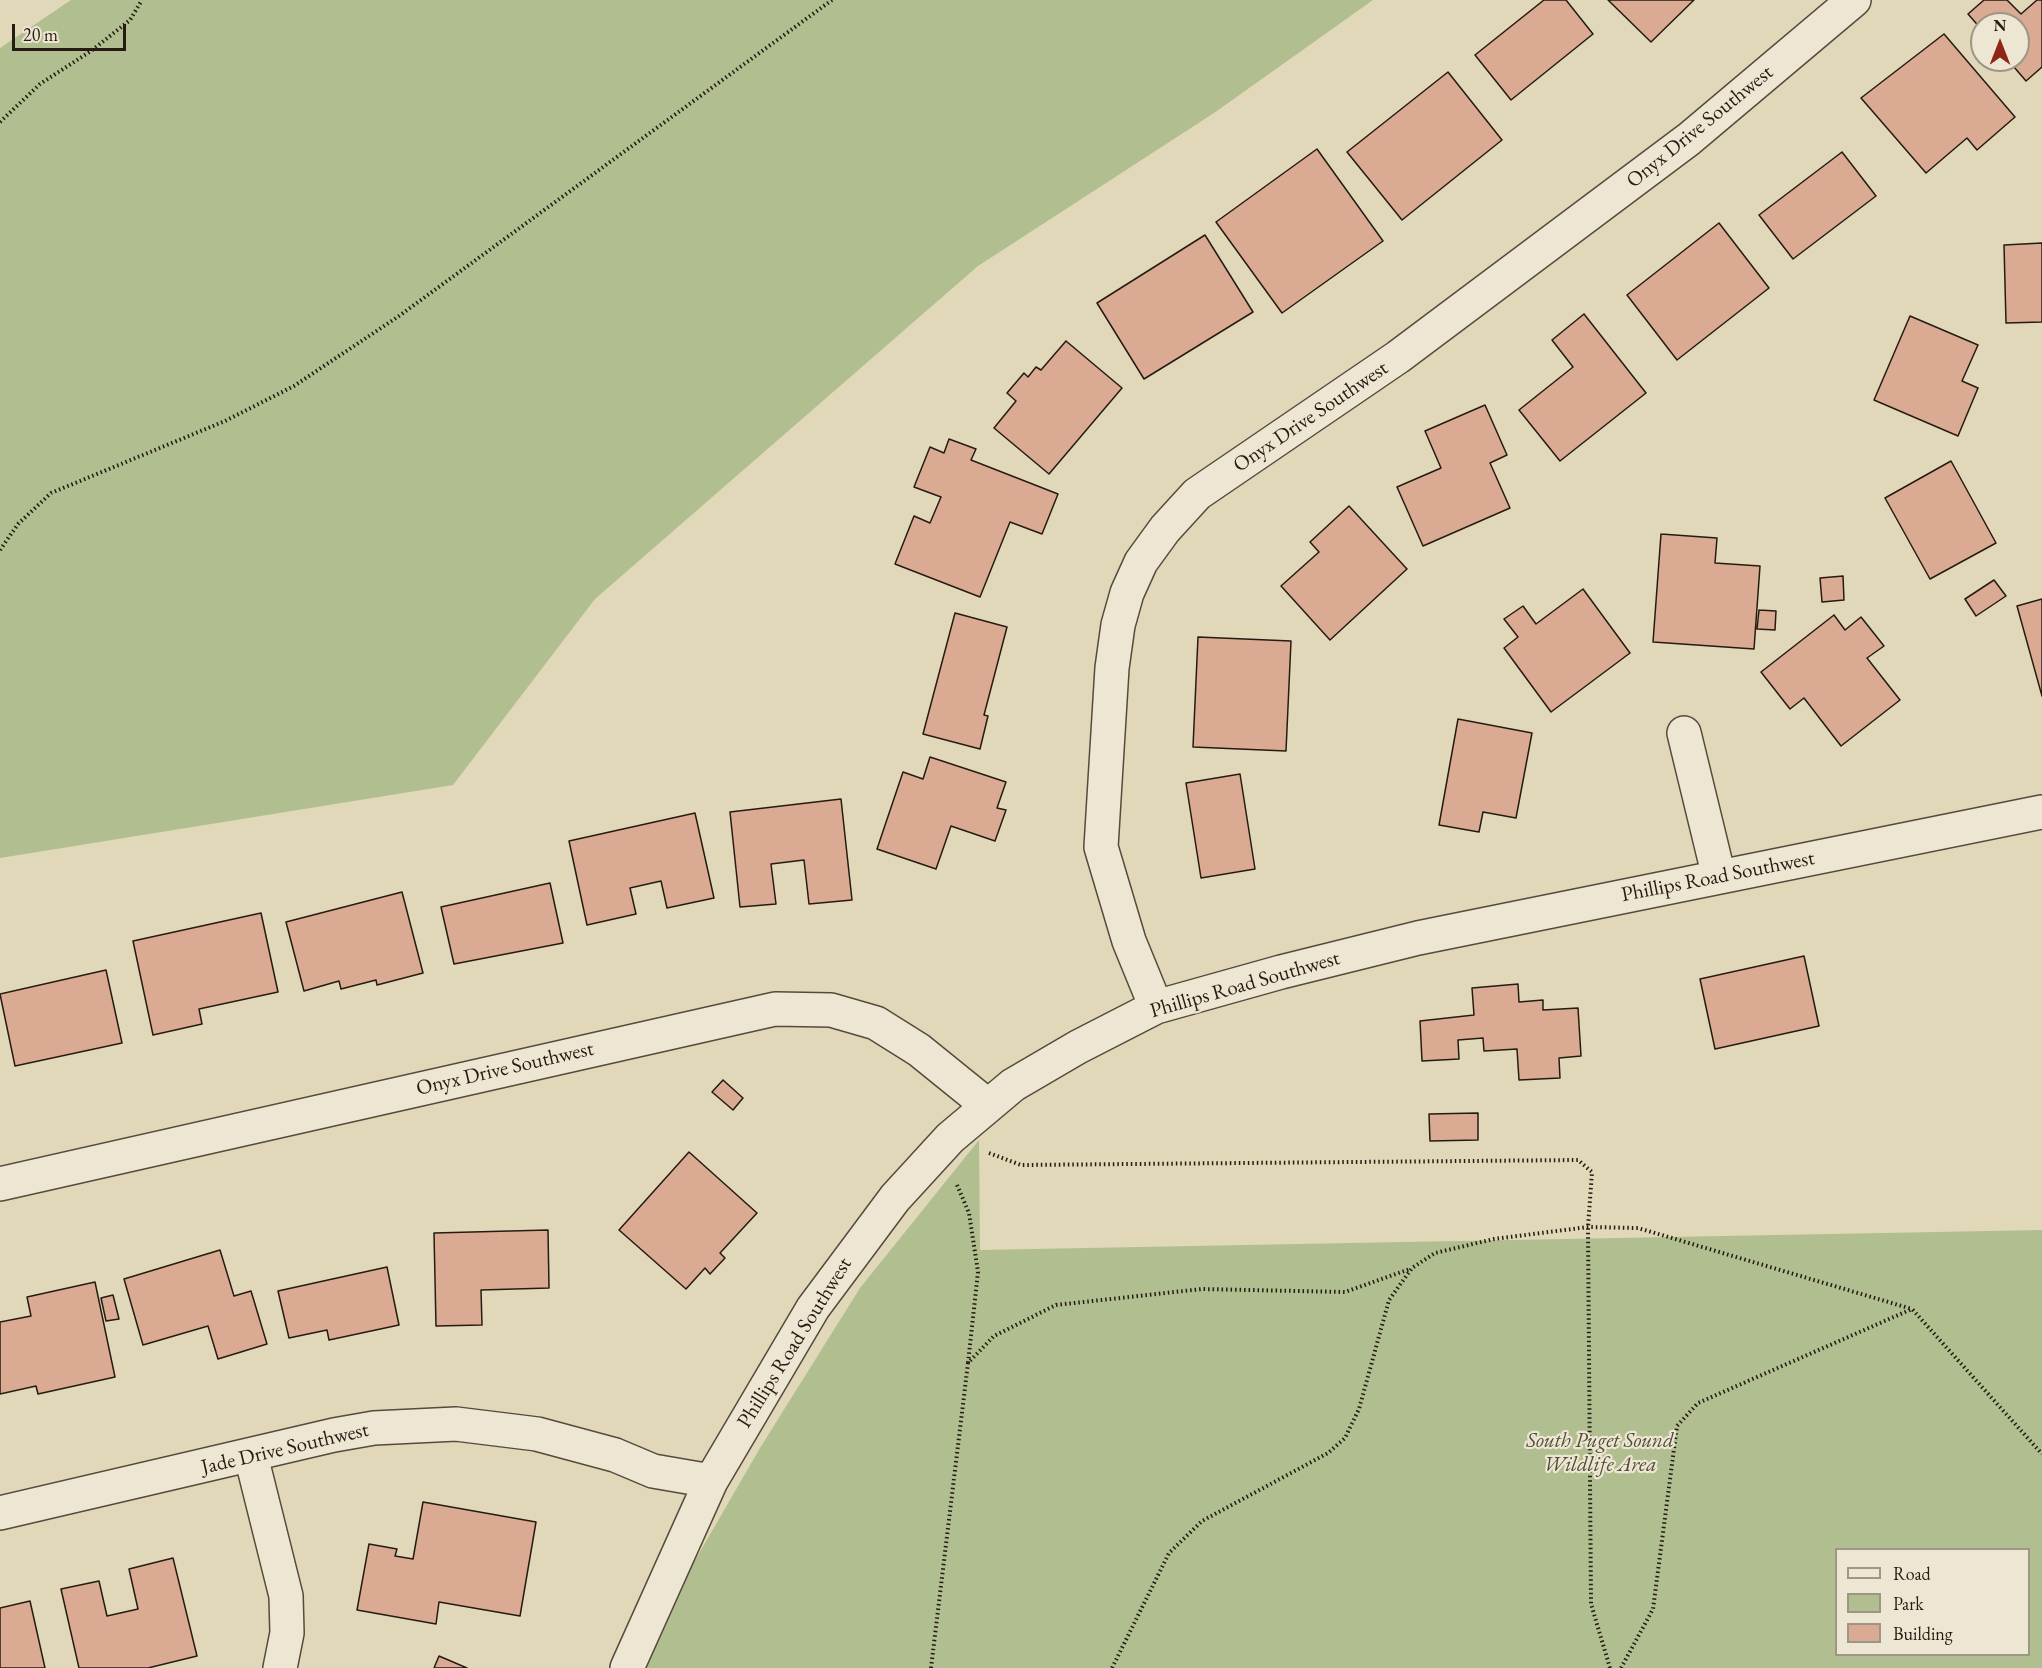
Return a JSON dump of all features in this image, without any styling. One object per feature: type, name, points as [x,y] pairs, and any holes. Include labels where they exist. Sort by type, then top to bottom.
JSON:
[{"type":"street","name":"Onyx Drive Southwest","points":[[1156,1007],[1129,941],[1101,847],[1112,668],[1118,625],[1127,593],[1141,562],[1165,529],[1197,494],[1398,357],[1670,153],[1854,0]]},
{"type":"street","points":[[1684,733],[1719,877]]},
{"type":"street","name":"Phillips Road Southwest","points":[[627,1668],[711,1481],[813,1308],[895,1198],[950,1138],[1013,1085],[1078,1047],[1156,1007],[1281,972],[1418,938],[2042,812]]},
{"type":"street","name":"Onyx Drive Southwest","points":[[0,1184],[775,1009],[831,1010],[876,1023],[919,1050],[987,1105]]},
{"type":"street","name":"Jade Drive Southwest","points":[[0,1513],[374,1428],[456,1424],[537,1434],[615,1455],[653,1471],[711,1481]]},
{"type":"street","points":[[251,1456],[286,1596],[287,1633],[280,1668]]},
{"type":"path","points":[[0,122],[40,84],[92,51],[130,20],[142,0]]},
{"type":"path","points":[[0,550],[18,524],[51,493],[215,425],[294,386],[399,316],[832,0]]},
{"type":"path","points":[[932,1668],[978,1272],[969,1213],[957,1186],[950,1138],[1021,1165],[1578,1160],[1592,1172],[1588,1227],[1591,1604],[1610,1668]]},
{"type":"path","points":[[968,1363],[994,1336],[1056,1305],[1202,1289],[1344,1292],[1412,1269],[1435,1253],[1494,1239],[1588,1227],[1638,1228],[1912,1309],[2042,1454]]},
{"type":"path","points":[[1112,1668],[1169,1553],[1202,1521],[1328,1453],[1345,1438],[1359,1409],[1389,1300],[1412,1269]]},
{"type":"path","points":[[1621,1668],[1653,1609],[1677,1426],[1698,1403],[1912,1309]]},
{"type":"green space","points":[[71,0],[1373,0],[1214,113],[978,266],[595,599],[453,785],[0,858],[0,48]]},
{"type":"green space","name":"South Puget Sound Wildlife Area","points":[[979,1140],[980,1250],[2042,1230],[2042,1668],[644,1668],[668,1607],[760,1448],[860,1288]]},
{"type":"building","points":[[1544,0],[1566,0],[1593,34],[1511,100],[1475,55]]},
{"type":"building","points":[[1608,0],[1694,0],[1651,42]]},
{"type":"building","points":[[1984,0],[2007,0],[2019,12],[1970,12]]},
{"type":"building","points":[[2037,0],[2042,0],[2042,67],[2026,81],[2018,72],[2030,72],[2030,12],[2023,12]]},
{"type":"building","points":[[1944,34],[1970,64],[1970,72],[1977,72],[2015,117],[1977,150],[1967,138],[1926,173],[1861,98]]},
{"type":"building","points":[[1448,72],[1502,140],[1402,220],[1347,152]]},
{"type":"building","points":[[1317,149],[1383,241],[1282,313],[1216,222]]},
{"type":"building","points":[[1842,152],[1876,196],[1793,259],[1759,215]]},
{"type":"building","points":[[1719,223],[1769,288],[1677,360],[1627,295]]},
{"type":"building","points":[[1205,235],[1253,312],[1144,379],[1097,303]]},
{"type":"building","points":[[2042,243],[2042,322],[2006,323],[2004,245]]},
{"type":"building","points":[[1584,314],[1646,393],[1560,461],[1519,410],[1573,367],[1552,340]]},
{"type":"building","points":[[1910,316],[1978,345],[1962,381],[1978,388],[1958,436],[1874,400]]},
{"type":"building","points":[[1066,341],[1122,388],[1049,474],[994,428],[1016,401],[1007,393],[1024,373],[1028,377],[1036,367],[1041,370]]},
{"type":"building","points":[[1485,405],[1507,455],[1490,463],[1510,508],[1423,546],[1397,487],[1441,468],[1425,431]]},
{"type":"building","points":[[949,439],[976,449],[971,460],[1058,494],[1042,534],[1010,522],[980,597],[895,564],[914,516],[930,523],[941,497],[914,487],[930,447],[944,453]]},
{"type":"building","points":[[1951,461],[1996,543],[1930,579],[1885,498]]},
{"type":"building","points":[[1349,506],[1407,569],[1330,640],[1281,586],[1319,552],[1310,542]]},
{"type":"building","points":[[1661,534],[1717,538],[1715,563],[1760,566],[1754,649],[1653,642]]},
{"type":"building","points":[[1843,576],[1844,600],[1822,602],[1820,578]]},
{"type":"building","points":[[1994,580],[2006,596],[1976,616],[1965,599]]},
{"type":"building","points":[[1583,589],[1630,653],[1551,712],[1504,648],[1518,637],[1504,619],[1523,606],[1536,624]]},
{"type":"building","points":[[2042,599],[2042,696],[2017,606]]},
{"type":"building","points":[[1759,610],[1776,611],[1775,630],[1757,629]]},
{"type":"building","points":[[955,613],[1007,627],[984,715],[988,716],[980,749],[923,734]]},
{"type":"building","points":[[1834,615],[1845,630],[1861,617],[1884,646],[1867,658],[1900,700],[1841,746],[1804,698],[1790,709],[1761,672]]},
{"type":"building","points":[[1198,637],[1291,641],[1286,751],[1193,747]]},
{"type":"building","points":[[1458,719],[1532,733],[1516,818],[1483,812],[1479,832],[1439,825]]},
{"type":"building","points":[[930,757],[1006,782],[997,808],[1006,810],[995,841],[951,826],[936,869],[877,849],[903,772],[923,779]]},
{"type":"building","points":[[1240,774],[1255,869],[1201,878],[1186,783]]},
{"type":"building","points":[[841,799],[852,900],[809,904],[804,860],[771,864],[776,904],[740,907],[730,812]]},
{"type":"building","points":[[695,813],[714,898],[667,908],[661,881],[630,888],[636,914],[587,925],[569,841]]},
{"type":"building","points":[[550,883],[563,943],[454,964],[441,907]]},
{"type":"building","points":[[402,892],[423,973],[377,985],[376,980],[341,989],[339,981],[304,991],[286,922]]},
{"type":"building","points":[[261,913],[278,992],[199,1009],[202,1024],[153,1035],[133,941]]},
{"type":"building","points":[[1804,956],[1819,1026],[1715,1049],[1700,979]]},
{"type":"building","points":[[106,970],[122,1043],[15,1066],[0,994]]},
{"type":"building","points":[[1518,984],[1519,1002],[1543,1000],[1543,1010],[1578,1008],[1581,1056],[1559,1058],[1560,1078],[1519,1080],[1517,1049],[1484,1051],[1483,1038],[1458,1040],[1459,1059],[1422,1061],[1420,1021],[1474,1015],[1472,988]]},
{"type":"building","points":[[723,1080],[743,1098],[733,1110],[712,1092]]},
{"type":"building","points":[[1478,1113],[1478,1140],[1430,1141],[1429,1114]]},
{"type":"building","points":[[689,1152],[757,1213],[720,1253],[725,1258],[710,1274],[705,1268],[686,1289],[619,1230]]},
{"type":"building","points":[[548,1230],[549,1288],[481,1290],[482,1325],[436,1326],[434,1233]]},
{"type":"building","points":[[220,1250],[234,1296],[251,1291],[267,1344],[218,1359],[208,1326],[143,1345],[124,1279]]},
{"type":"building","points":[[387,1267],[399,1325],[329,1340],[327,1330],[289,1338],[278,1291]]},
{"type":"building","points":[[95,1282],[115,1377],[38,1394],[36,1386],[0,1394],[0,1322],[31,1316],[27,1297]]},
{"type":"building","points":[[113,1295],[119,1319],[106,1321],[101,1298]]},
{"type":"building","points":[[423,1502],[536,1522],[520,1616],[439,1602],[436,1624],[357,1610],[369,1544],[397,1549],[395,1556],[413,1559]]},
{"type":"building","points":[[173,1558],[197,1656],[148,1668],[79,1668],[61,1589],[99,1581],[107,1616],[138,1609],[129,1569]]},
{"type":"building","points":[[30,1601],[45,1668],[0,1668],[0,1608]]},
{"type":"building","points":[[439,1656],[467,1668],[434,1668]]}]
